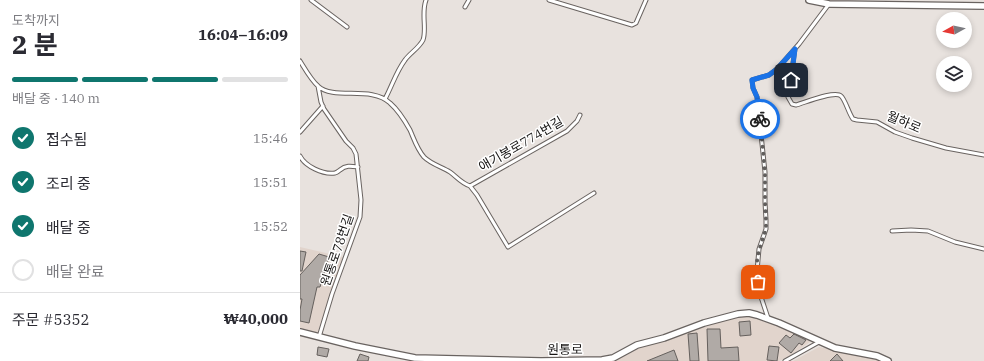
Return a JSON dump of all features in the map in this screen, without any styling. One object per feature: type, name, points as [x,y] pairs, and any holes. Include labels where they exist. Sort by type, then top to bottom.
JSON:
[{"type":"street","points":[[808,0],[829,4],[984,6]]},
{"type":"street","name":"원통로","points":[[300,332],[415,358],[549,361],[607,360],[618,356],[637,345],[664,338],[720,318],[738,314],[749,314],[768,318],[835,348],[877,356],[888,361]]},
{"type":"lane","points":[[311,0],[347,27]]},
{"type":"lane","points":[[318,86],[332,92],[368,94],[385,99],[405,59],[424,38],[423,16],[426,0]]},
{"type":"lane","points":[[465,7],[469,0]]},
{"type":"lane","points":[[550,0],[632,25],[636,23],[646,0]]},
{"type":"lane","points":[[768,318],[759,291],[757,271],[759,250],[766,229],[765,172],[757,97],[753,88],[752,80],[769,75],[777,69],[795,49],[829,4]]},
{"type":"lane","name":"월하로","points":[[795,49],[788,97],[792,104],[796,105],[823,96],[837,94],[841,95],[853,119],[877,122],[895,132],[912,138],[946,148],[984,155]]},
{"type":"lane","points":[[300,61],[318,86],[323,106],[300,132]]},
{"type":"lane","name":"애기봉로774번길","points":[[385,99],[391,103],[409,128],[424,157],[444,168],[463,184],[470,186],[508,247],[594,193]]},
{"type":"lane","name":"원통로78번길","points":[[319,337],[332,294],[360,218],[361,200],[356,154],[332,122],[323,106]]},
{"type":"lane","name":"애기봉로774번길","points":[[470,186],[567,131],[580,115]]},
{"type":"lane","points":[[300,156],[310,167],[329,173],[337,172],[345,166],[358,167]]},
{"type":"lane","points":[[892,231],[928,231],[955,242],[984,249]]},
{"type":"lane","points":[[785,361],[819,342]]},
{"type":"shaded area","points":[[300,247],[343,257],[318,332],[316,333],[300,329]]},
{"type":"shaded area","points":[[740,316],[750,316],[763,319],[809,338],[810,342],[790,356],[779,361],[611,361],[643,346],[672,338],[719,321]]},
{"type":"shaded area","points":[[819,347],[871,357],[882,361],[793,361]]},
{"type":"building","points":[[300,251],[306,252],[302,271],[300,271]]},
{"type":"building","points":[[319,254],[329,257],[320,287],[317,287],[309,323],[300,321],[302,299],[300,299],[300,275]]},
{"type":"building","points":[[750,321],[751,335],[740,336],[739,322]]},
{"type":"building","points":[[707,329],[720,329],[721,348],[738,347],[739,361],[708,361]]},
{"type":"building","points":[[697,333],[699,361],[690,361],[688,334]]},
{"type":"building","points":[[794,334],[806,340],[802,345],[799,343],[791,353],[779,343],[786,335],[790,338]]},
{"type":"building","points":[[769,346],[779,347],[777,361],[767,360]]},
{"type":"building","points":[[318,347],[329,349],[327,357],[317,355]]},
{"type":"building","points":[[674,350],[678,361],[647,361]]},
{"type":"building","points":[[360,354],[369,357],[368,361],[357,361]]},
{"type":"building","points":[[837,354],[843,361],[830,361]]},
{"type":"way so far","points":[[758,282],[757,261],[766,229],[766,180],[760,119]]},
{"type":"route","points":[[760,119],[757,97],[753,88],[752,80],[769,75],[777,69],[795,49],[791,80]]}]
